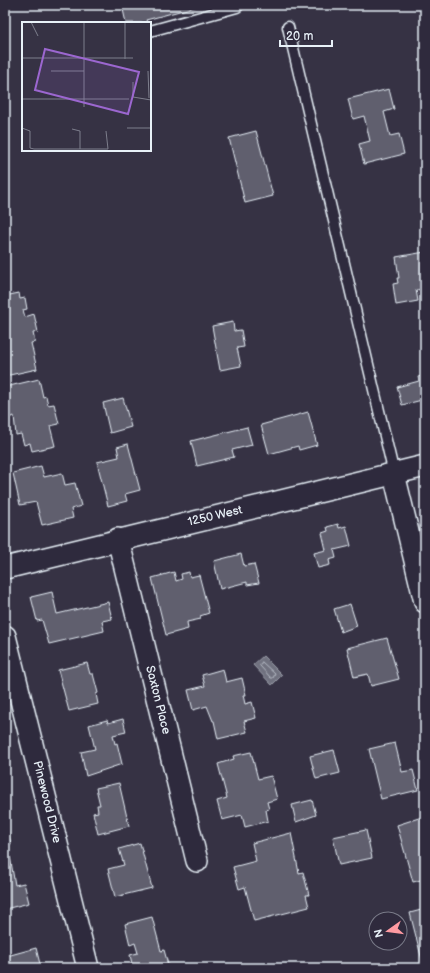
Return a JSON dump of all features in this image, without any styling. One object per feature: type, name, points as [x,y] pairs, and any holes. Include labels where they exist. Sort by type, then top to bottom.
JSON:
[{"type":"street","name":"1250 West","points":[[5,568],[118,539],[425,466]]},
{"type":"street","points":[[394,474],[425,602]]},
{"type":"street","name":"Saxton Place","points":[[118,539],[197,861]]},
{"type":"street","name":"Pinewood Drive","points":[[5,636],[88,968]]},
{"type":"lane","points":[[151,31],[237,7],[239,5]]},
{"type":"lane","points":[[288,27],[394,474]]},
{"type":"water","points":[[263,656],[282,675],[272,685],[253,665]]},
{"type":"building","points":[[122,5],[202,5],[146,20],[147,22],[126,22]]},
{"type":"building","points":[[389,89],[394,109],[384,112],[390,136],[399,134],[404,154],[364,164],[359,144],[370,141],[364,116],[353,119],[348,99]]},
{"type":"building","points":[[256,131],[273,196],[245,203],[229,138]]},
{"type":"building","points":[[425,252],[425,289],[416,290],[418,301],[396,305],[393,284],[398,283],[397,278],[399,278],[396,257]]},
{"type":"building","points":[[19,293],[20,299],[25,298],[27,309],[23,310],[25,317],[34,314],[38,332],[33,333],[35,342],[31,343],[37,369],[5,376],[5,296]]},
{"type":"building","points":[[233,322],[234,331],[241,330],[244,347],[237,348],[241,366],[220,370],[212,326]]},
{"type":"building","points":[[425,375],[425,412],[422,400],[402,405],[397,387],[419,381],[418,377]]},
{"type":"building","points":[[39,379],[43,397],[46,396],[48,405],[54,404],[59,424],[50,426],[55,446],[32,451],[30,443],[24,445],[21,434],[16,435],[14,416],[5,419],[5,387]]},
{"type":"building","points":[[123,398],[131,427],[110,433],[103,403]]},
{"type":"building","points":[[308,412],[317,445],[299,450],[298,446],[269,454],[261,425]]},
{"type":"building","points":[[247,427],[252,445],[232,450],[234,457],[197,466],[191,441]]},
{"type":"building","points":[[128,444],[140,490],[125,494],[127,501],[108,506],[97,462],[119,457],[117,447]]},
{"type":"building","points":[[41,466],[44,477],[62,473],[65,485],[75,483],[81,506],[71,509],[73,518],[42,525],[36,502],[20,505],[13,473]]},
{"type":"building","points":[[338,524],[339,528],[346,526],[351,546],[334,550],[336,558],[329,560],[330,565],[318,568],[314,553],[326,550],[322,533],[328,531],[327,527]]},
{"type":"building","points":[[241,554],[244,566],[254,564],[259,583],[247,585],[247,582],[220,589],[214,561]]},
{"type":"building","points":[[174,572],[176,581],[182,579],[181,574],[189,572],[190,577],[199,575],[209,613],[200,616],[201,619],[187,622],[188,629],[166,635],[152,578]]},
{"type":"building","points":[[52,592],[57,614],[108,602],[112,619],[102,621],[104,631],[49,644],[42,620],[37,621],[31,597]]},
{"type":"building","points":[[350,604],[357,626],[341,632],[334,609]]},
{"type":"building","points":[[387,638],[399,679],[371,686],[368,674],[354,677],[347,648]]},
{"type":"building","points":[[87,663],[90,674],[93,674],[98,693],[96,694],[98,704],[69,711],[58,670]]},
{"type":"building","points":[[223,669],[226,682],[242,678],[246,695],[243,695],[245,704],[252,702],[256,718],[244,721],[247,732],[218,739],[214,721],[207,706],[193,710],[188,690],[205,686],[202,675]]},
{"type":"building","points":[[123,719],[126,732],[113,735],[115,744],[117,743],[122,764],[86,776],[81,752],[95,749],[89,725],[107,720],[108,723]]},
{"type":"building","points":[[395,743],[402,772],[413,770],[418,790],[381,799],[369,749]]},
{"type":"building","points":[[334,750],[340,773],[316,779],[310,756]]},
{"type":"building","points":[[251,752],[258,779],[271,776],[277,799],[267,802],[269,809],[266,810],[268,821],[245,827],[242,815],[222,820],[217,801],[227,798],[218,764],[234,759],[233,756]]},
{"type":"building","points":[[119,783],[129,826],[98,834],[93,813],[98,812],[97,805],[100,805],[96,788]]},
{"type":"building","points":[[312,800],[316,815],[296,822],[292,805]]},
{"type":"building","points":[[422,817],[425,829],[425,879],[413,882],[397,825]]},
{"type":"building","points":[[5,820],[11,844],[5,846]]},
{"type":"building","points":[[366,830],[372,858],[339,865],[333,837]]},
{"type":"building","points":[[291,833],[299,873],[303,872],[309,895],[306,895],[309,907],[254,921],[245,887],[239,889],[233,867],[256,861],[252,843]]},
{"type":"building","points":[[140,843],[152,888],[115,897],[108,869],[124,865],[119,849]]},
{"type":"building","points":[[10,856],[15,885],[24,883],[29,903],[5,909],[5,857]]},
{"type":"building","points":[[425,909],[425,968],[424,968],[410,913]]},
{"type":"building","points":[[152,917],[161,951],[164,950],[169,968],[133,968],[130,955],[138,953],[135,943],[130,945],[125,924]]},
{"type":"building","points":[[36,948],[41,968],[10,968],[7,956]]}]
